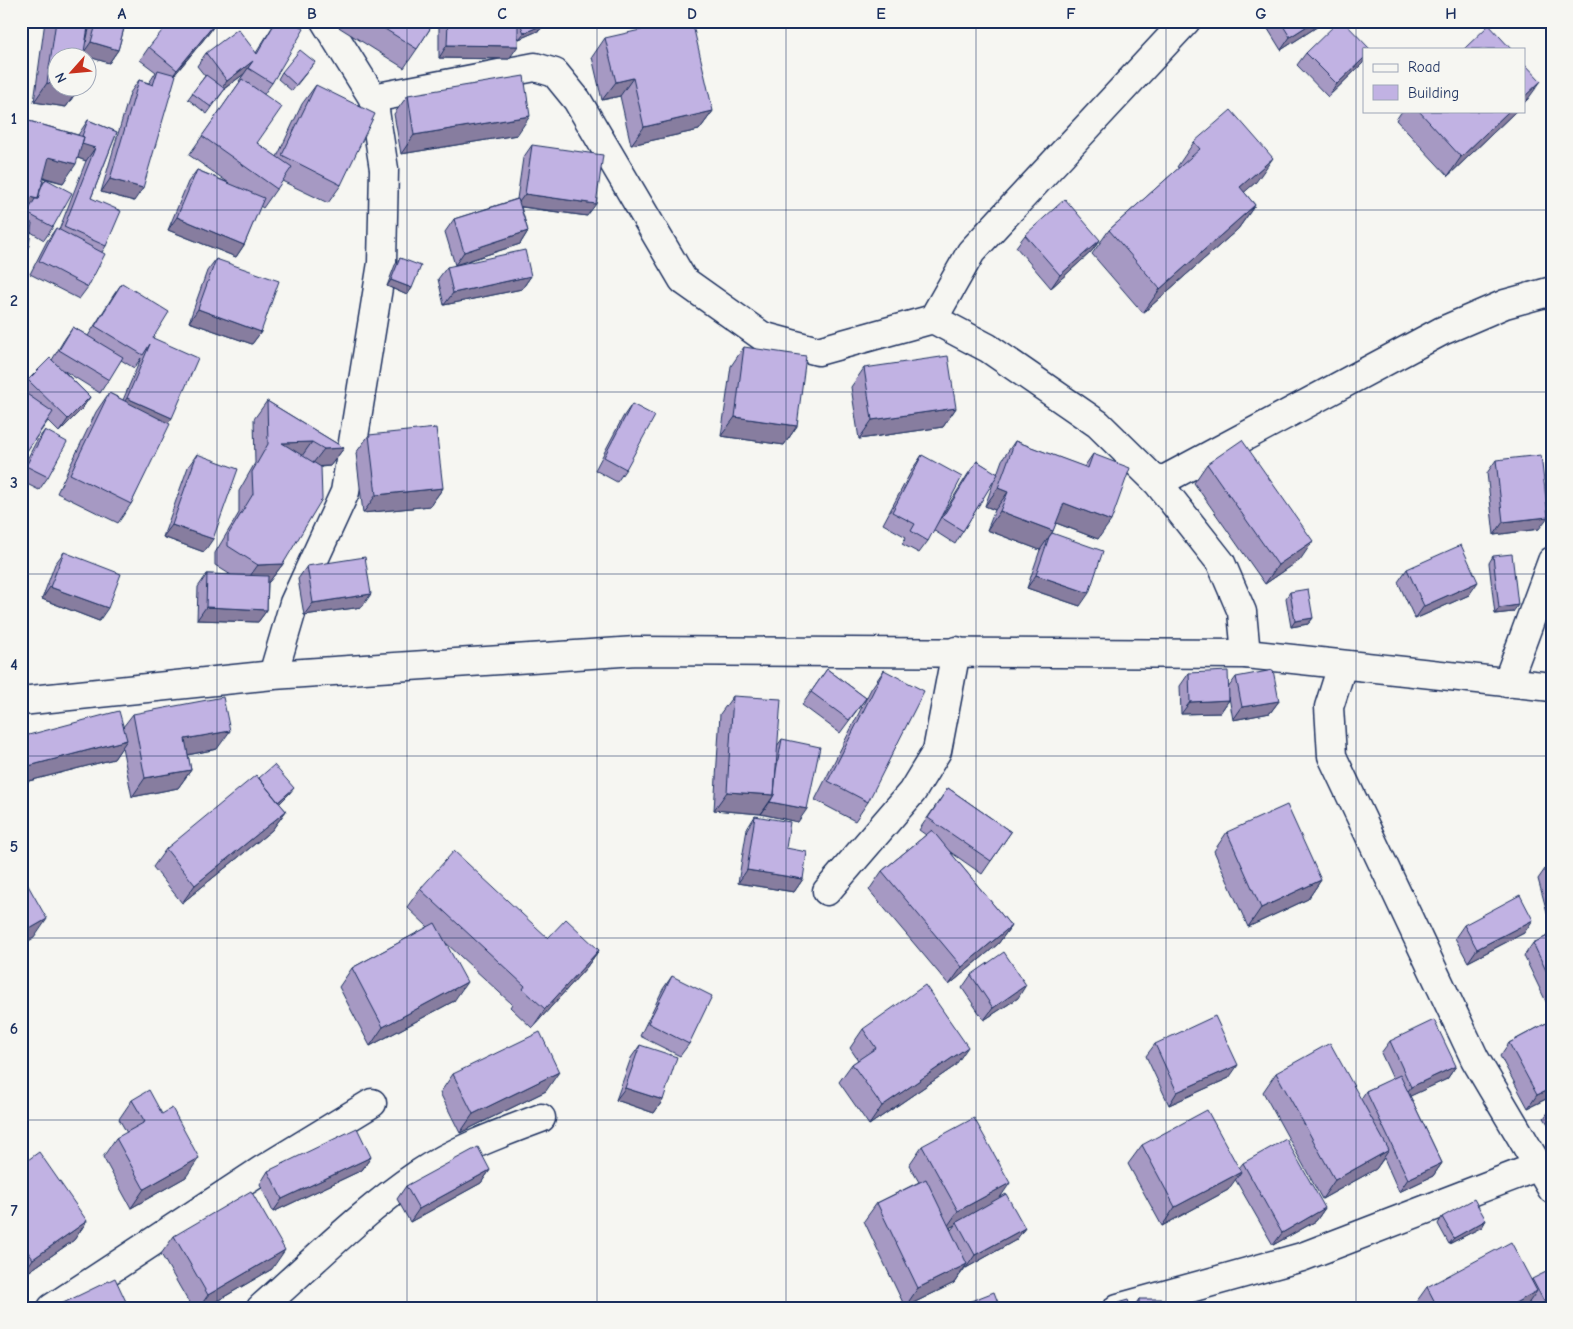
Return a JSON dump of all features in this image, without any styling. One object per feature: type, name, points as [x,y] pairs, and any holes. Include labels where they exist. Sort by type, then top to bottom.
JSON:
[{"type":"street","points":[[273,675],[294,603],[345,492],[382,264],[384,170],[373,98],[325,21]]},
{"type":"street","points":[[933,319],[971,252],[1186,21]]},
{"type":"street","points":[[373,98],[535,67],[555,73],[577,100],[683,280],[762,336],[818,351],[933,319],[988,348],[1098,424],[1158,483],[1221,563],[1242,612],[1246,654]]},
{"type":"street","points":[[1158,483],[1442,331],[1505,304],[1552,291]]},
{"type":"street","points":[[1507,683],[1552,561]]},
{"type":"street","points":[[21,702],[273,675],[636,650],[1246,654],[1342,666],[1552,687]]},
{"type":"street","points":[[827,891],[912,792],[937,751],[956,651]]},
{"type":"street","points":[[1118,1308],[1302,1257],[1545,1177],[1475,1059],[1332,756],[1329,707],[1342,666]]},
{"type":"street","points":[[52,1308],[254,1175],[372,1103]]},
{"type":"street","points":[[261,1308],[359,1220],[418,1175],[476,1143],[541,1118]]},
{"type":"building","points":[[56,21],[89,21],[85,48],[52,48]]},
{"type":"building","points":[[97,21],[126,21],[118,50],[91,42]]},
{"type":"building","points":[[170,21],[217,21],[177,70],[149,47]]},
{"type":"building","points":[[276,21],[292,21],[304,29],[272,83],[248,68],[253,61],[227,81],[206,53],[238,29],[257,54]]},
{"type":"building","points":[[372,21],[435,21],[417,49]]},
{"type":"building","points":[[448,21],[518,21],[518,46],[447,45]]},
{"type":"building","points":[[519,21],[544,21],[545,24],[524,33]]},
{"type":"building","points":[[680,21],[692,21],[713,111],[644,127],[633,78],[616,82],[605,38]]},
{"type":"building","points":[[1280,21],[1315,21],[1290,37]]},
{"type":"building","points":[[1339,21],[1343,21],[1369,48],[1363,48],[1363,59],[1337,84],[1306,53]]},
{"type":"building","points":[[1489,25],[1510,48],[1465,48]]},
{"type":"building","points":[[300,50],[315,62],[296,85],[282,72]]},
{"type":"building","points":[[1526,65],[1541,81],[1526,95]]},
{"type":"building","points":[[158,70],[176,75],[143,188],[110,179],[139,80],[153,85]]},
{"type":"building","points":[[206,75],[225,89],[211,107],[192,93]]},
{"type":"building","points":[[524,76],[530,116],[414,135],[408,95]]},
{"type":"building","points":[[242,79],[282,107],[257,143],[292,167],[277,189],[202,136]]},
{"type":"building","points":[[316,85],[375,114],[341,185],[282,155]]},
{"type":"building","points":[[21,93],[29,95],[22,119],[84,137],[76,164],[49,157],[38,199],[21,195]]},
{"type":"building","points":[[1231,110],[1273,158],[1240,187],[1255,205],[1160,289],[1109,230],[1200,149],[1194,142]]},
{"type":"building","points":[[1420,112],[1508,112],[1461,157]]},
{"type":"building","points":[[88,120],[117,132],[91,198],[121,211],[106,246],[64,227],[95,148],[82,144],[84,137],[82,136]]},
{"type":"building","points":[[532,145],[603,155],[596,204],[525,194]]},
{"type":"building","points":[[197,170],[264,198],[244,245],[177,217]]},
{"type":"building","points":[[46,179],[72,193],[53,227],[27,213],[35,199],[38,199],[40,189]]},
{"type":"building","points":[[518,199],[528,231],[464,252],[454,219]]},
{"type":"building","points":[[1065,199],[1100,240],[1060,275],[1025,235]]},
{"type":"building","points":[[21,222],[32,223],[29,246],[21,245]]},
{"type":"building","points":[[56,228],[105,254],[88,287],[39,261]]},
{"type":"building","points":[[525,250],[531,276],[453,293],[447,267]]},
{"type":"building","points":[[400,258],[421,266],[412,288],[391,280]]},
{"type":"building","points":[[216,259],[279,281],[261,332],[198,309]]},
{"type":"building","points":[[122,283],[169,312],[153,338],[198,358],[172,418],[127,398],[150,344],[143,355],[95,326]]},
{"type":"building","points":[[73,327],[123,357],[109,380],[59,350]]},
{"type":"building","points":[[744,347],[806,356],[797,426],[735,417]]},
{"type":"building","points":[[948,356],[956,408],[872,420],[864,368]]},
{"type":"building","points":[[50,358],[90,397],[68,419],[28,380]]},
{"type":"building","points":[[21,390],[53,412],[23,457],[21,456]]},
{"type":"building","points":[[109,393],[170,424],[131,504],[70,474]]},
{"type":"building","points":[[267,401],[344,448],[324,449],[312,442],[282,443],[321,467],[322,499],[283,564],[258,565],[228,546],[228,535],[253,494],[252,472],[268,444]]},
{"type":"building","points":[[632,404],[655,416],[626,469],[604,457]]},
{"type":"building","points":[[436,428],[443,488],[376,495],[369,435]]},
{"type":"building","points":[[45,430],[67,442],[48,477],[26,466]]},
{"type":"building","points":[[1242,440],[1313,541],[1278,565],[1207,464]]},
{"type":"building","points":[[1015,441],[1088,468],[1093,454],[1130,468],[1111,521],[1064,503],[1053,531],[1000,511],[1008,492],[998,488]]},
{"type":"building","points":[[197,454],[238,469],[213,539],[172,525]]},
{"type":"building","points":[[922,455],[962,477],[928,541],[911,531],[915,524],[892,512]]},
{"type":"building","points":[[1541,455],[1548,517],[1503,522],[1496,460]]},
{"type":"building","points":[[977,461],[998,474],[963,531],[942,518]]},
{"type":"building","points":[[1052,533],[1103,551],[1089,593],[1036,575]]},
{"type":"building","points":[[1461,545],[1478,582],[1424,606],[1407,569]]},
{"type":"building","points":[[64,552],[121,574],[108,608],[50,587]]},
{"type":"building","points":[[1512,554],[1518,605],[1499,608],[1493,556]]},
{"type":"building","points":[[365,557],[371,594],[313,603],[307,566]]},
{"type":"building","points":[[207,574],[268,576],[267,610],[206,607]]},
{"type":"building","points":[[1308,589],[1313,618],[1295,621],[1290,592]]},
{"type":"building","points":[[827,669],[866,698],[849,720],[811,692]]},
{"type":"building","points":[[884,670],[924,691],[868,802],[828,781]]},
{"type":"building","points":[[1273,670],[1279,701],[1242,707],[1236,677]]},
{"type":"building","points":[[1228,671],[1229,700],[1190,702],[1189,673]]},
{"type":"building","points":[[733,696],[781,699],[774,795],[727,792]]},
{"type":"building","points":[[223,697],[230,731],[185,739],[191,770],[145,778],[133,714]]},
{"type":"building","points":[[119,711],[127,740],[21,768],[21,737]]},
{"type":"building","points":[[782,739],[820,747],[807,809],[770,802],[774,795]]},
{"type":"building","points":[[274,765],[294,788],[278,802],[259,778]]},
{"type":"building","points":[[256,775],[286,811],[195,885],[166,849]]},
{"type":"building","points":[[948,788],[1011,832],[991,861],[928,818]]},
{"type":"building","points":[[1287,805],[1321,880],[1261,908],[1227,832]]},
{"type":"building","points":[[755,816],[790,822],[786,848],[807,852],[803,879],[747,870]]},
{"type":"building","points":[[932,830],[1011,926],[962,967],[882,871]]},
{"type":"building","points":[[454,851],[548,938],[566,919],[599,950],[545,1009],[523,989],[525,986],[420,889]]},
{"type":"building","points":[[1552,865],[1552,883],[1547,866]]},
{"type":"building","points":[[21,873],[47,919],[21,934]]},
{"type":"building","points":[[1520,895],[1533,920],[1477,949],[1464,925]]},
{"type":"building","points":[[435,923],[467,982],[383,1027],[352,968]]},
{"type":"building","points":[[1552,934],[1552,983],[1533,943]]},
{"type":"building","points":[[1004,952],[1026,985],[993,1008],[971,975]]},
{"type":"building","points":[[672,976],[712,996],[689,1044],[648,1023]]},
{"type":"building","points":[[925,985],[968,1047],[882,1106],[852,1064],[876,1048],[863,1029]]},
{"type":"building","points":[[1215,1016],[1238,1065],[1177,1092],[1155,1044]]},
{"type":"building","points":[[1434,1020],[1456,1066],[1411,1087],[1390,1041]]},
{"type":"building","points":[[1552,1020],[1552,1088],[1537,1095],[1509,1043]]},
{"type":"building","points":[[540,1032],[559,1072],[473,1114],[453,1074]]},
{"type":"building","points":[[1330,1043],[1389,1150],[1335,1180],[1276,1073]]},
{"type":"building","points":[[640,1045],[677,1057],[663,1100],[625,1088]]},
{"type":"building","points":[[1400,1075],[1442,1163],[1408,1179],[1366,1091]]},
{"type":"building","points":[[149,1090],[162,1114],[172,1108],[199,1158],[144,1189],[116,1138],[145,1122],[132,1100]]},
{"type":"building","points":[[1207,1110],[1241,1172],[1175,1207],[1142,1145]]},
{"type":"building","points":[[974,1118],[1010,1183],[958,1211],[922,1146]]},
{"type":"building","points":[[357,1128],[371,1157],[282,1199],[268,1171]]},
{"type":"building","points":[[1286,1139],[1325,1208],[1282,1233],[1243,1163]]},
{"type":"building","points":[[478,1147],[490,1170],[419,1209],[406,1186]]},
{"type":"building","points":[[39,1152],[87,1221],[33,1259],[21,1242],[21,1165]]},
{"type":"building","points":[[926,1179],[967,1264],[918,1288],[877,1203]]},
{"type":"building","points":[[251,1191],[285,1250],[208,1295],[174,1236]]},
{"type":"building","points":[[1006,1194],[1025,1228],[975,1255],[957,1222]]},
{"type":"building","points":[[1474,1199],[1486,1220],[1454,1238],[1442,1217]]},
{"type":"building","points":[[1511,1242],[1537,1291],[1506,1308],[1438,1308],[1427,1287]]},
{"type":"building","points":[[1552,1269],[1552,1304],[1547,1307],[1532,1279]]},
{"type":"building","points":[[115,1278],[129,1308],[61,1308],[59,1305]]},
{"type":"building","points":[[994,1292],[1000,1308],[953,1308]]},
{"type":"building","points":[[1139,1299],[1165,1299],[1165,1308],[1139,1308]]},
{"type":"building","points":[[1128,1300],[1131,1308],[1107,1308],[1107,1306]]}]
